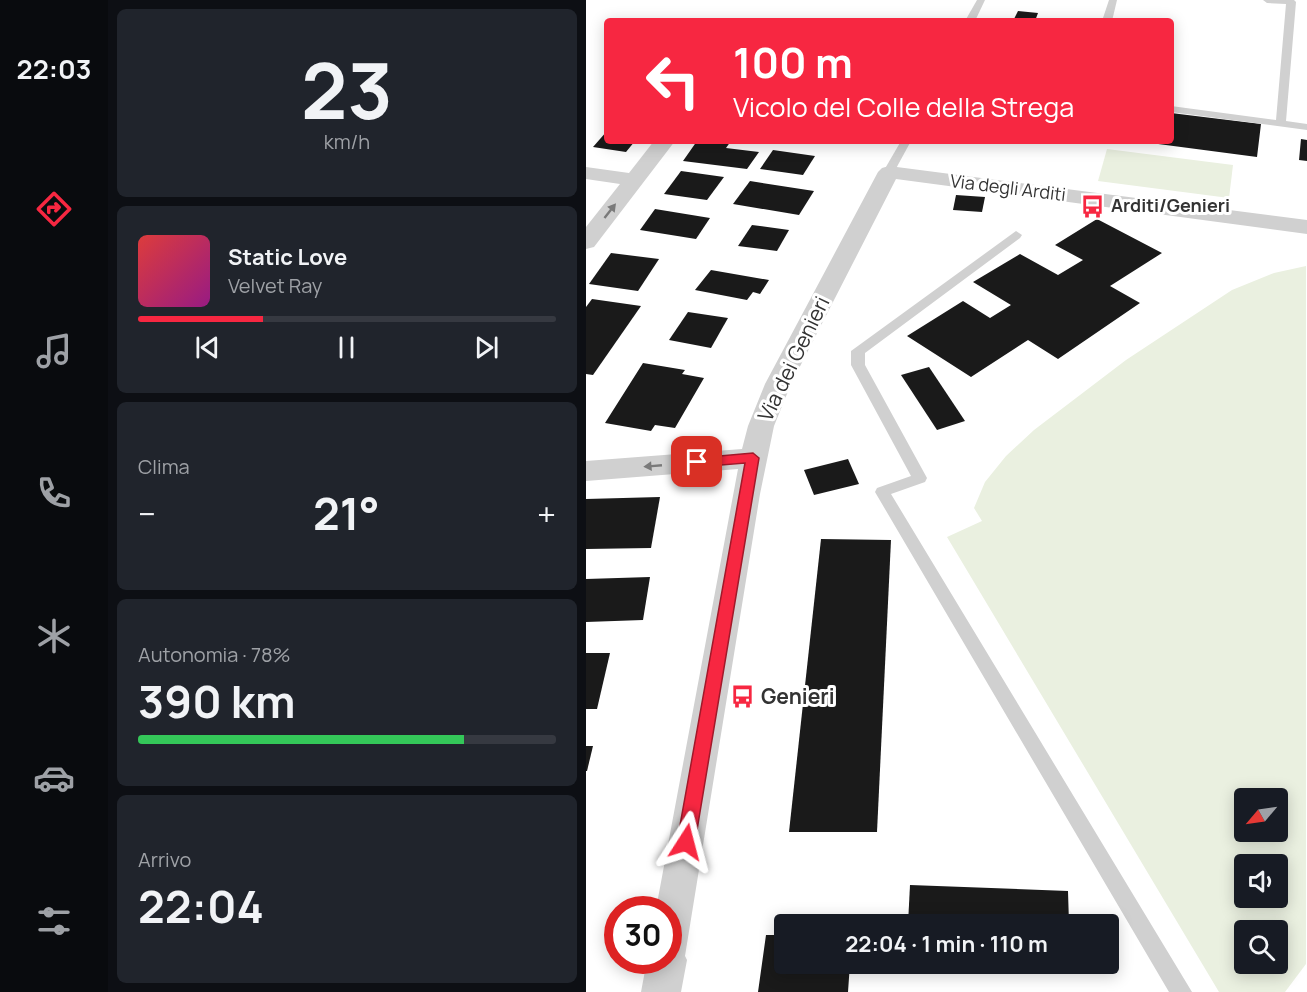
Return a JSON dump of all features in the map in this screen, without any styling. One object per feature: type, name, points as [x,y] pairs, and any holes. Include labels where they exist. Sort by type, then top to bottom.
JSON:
[{"type":"street","points":[[586,242],[663,144]]},
{"type":"street","points":[[586,172],[635,180]]},
{"type":"street","name":"Via degli Arditi","points":[[889,172],[1306,227]]},
{"type":"street","name":"Via dei Genieri","points":[[677,896],[753,458],[761,426],[778,384],[889,172]]},
{"type":"street","points":[[586,471],[753,458]]},
{"type":"street","points":[[661,992],[664,974]]},
{"type":"lane","points":[[972,18],[981,0]]},
{"type":"lane","points":[[1108,18],[1113,0]]},
{"type":"lane","points":[[1267,0],[1294,2],[1281,123]]},
{"type":"lane","points":[[1174,109],[1306,127]]},
{"type":"lane","name":"Via dei Genieri","points":[[889,172],[904,144]]},
{"type":"lane","points":[[1016,235],[859,351],[858,365],[920,478],[882,492],[1182,992]]},
{"type":"green space","points":[[1107,149],[1233,165],[1229,198],[1098,181]]},
{"type":"green space","points":[[1306,266],[1306,964],[1285,992],[1219,992],[947,537],[982,521],[974,508],[985,482],[1006,456],[1034,430],[1126,360],[1232,290],[1274,273]]},
{"type":"building","points":[[1018,11],[1038,13],[1036,18],[1014,18]]},
{"type":"building","points":[[1174,113],[1261,124],[1257,157],[1158,144],[1174,144]]},
{"type":"building","points":[[604,134],[604,144],[633,144],[626,152],[593,147]]},
{"type":"building","points":[[1301,139],[1307,140],[1307,161],[1299,160]]},
{"type":"building","points":[[695,144],[729,144],[726,148],[759,152],[747,169],[683,161]]},
{"type":"building","points":[[773,150],[815,156],[803,175],[760,169]]},
{"type":"building","points":[[681,171],[724,177],[707,200],[664,194]]},
{"type":"building","points":[[750,181],[814,191],[799,215],[733,204]]},
{"type":"building","points":[[956,195],[985,197],[982,212],[953,210]]},
{"type":"building","points":[[655,209],[710,218],[696,239],[640,230]]},
{"type":"building","points":[[1097,219],[1162,253],[1110,286],[1140,303],[1058,359],[1028,340],[971,377],[907,336],[963,301],[990,318],[1011,305],[973,282],[1020,254],[1058,275],[1083,260],[1055,245]]},
{"type":"building","points":[[752,225],[789,230],[777,251],[738,246]]},
{"type":"building","points":[[611,253],[659,259],[638,291],[589,284]]},
{"type":"building","points":[[711,270],[769,280],[760,294],[753,292],[747,300],[695,290]]},
{"type":"building","points":[[592,299],[641,306],[593,375],[586,374],[586,307]]},
{"type":"building","points":[[688,312],[728,318],[711,348],[669,340]]},
{"type":"building","points":[[643,363],[685,370],[682,374],[704,378],[675,428],[655,425],[651,431],[605,423]]},
{"type":"building","points":[[929,367],[965,421],[937,430],[901,375]]},
{"type":"building","points":[[848,459],[859,484],[814,495],[804,470]]},
{"type":"building","points":[[660,497],[651,548],[586,549],[586,499]]},
{"type":"building","points":[[821,539],[891,540],[877,832],[789,832]]},
{"type":"building","points":[[650,577],[643,620],[586,622],[586,579]]},
{"type":"building","points":[[586,653],[610,653],[597,709],[586,709]]},
{"type":"building","points":[[586,746],[593,746],[587,771],[586,771]]},
{"type":"building","points":[[910,885],[1068,891],[1069,914],[909,914]]},
{"type":"building","points":[[766,935],[774,935],[774,974],[849,974],[848,992],[758,992]]},
{"type":"place","name":"Arditi/Genieri","points":[[1093,206]]},
{"type":"place","name":"Genieri","points":[[743,697]]},
{"type":"route","points":[[686,842],[753,458],[697,462]]}]
